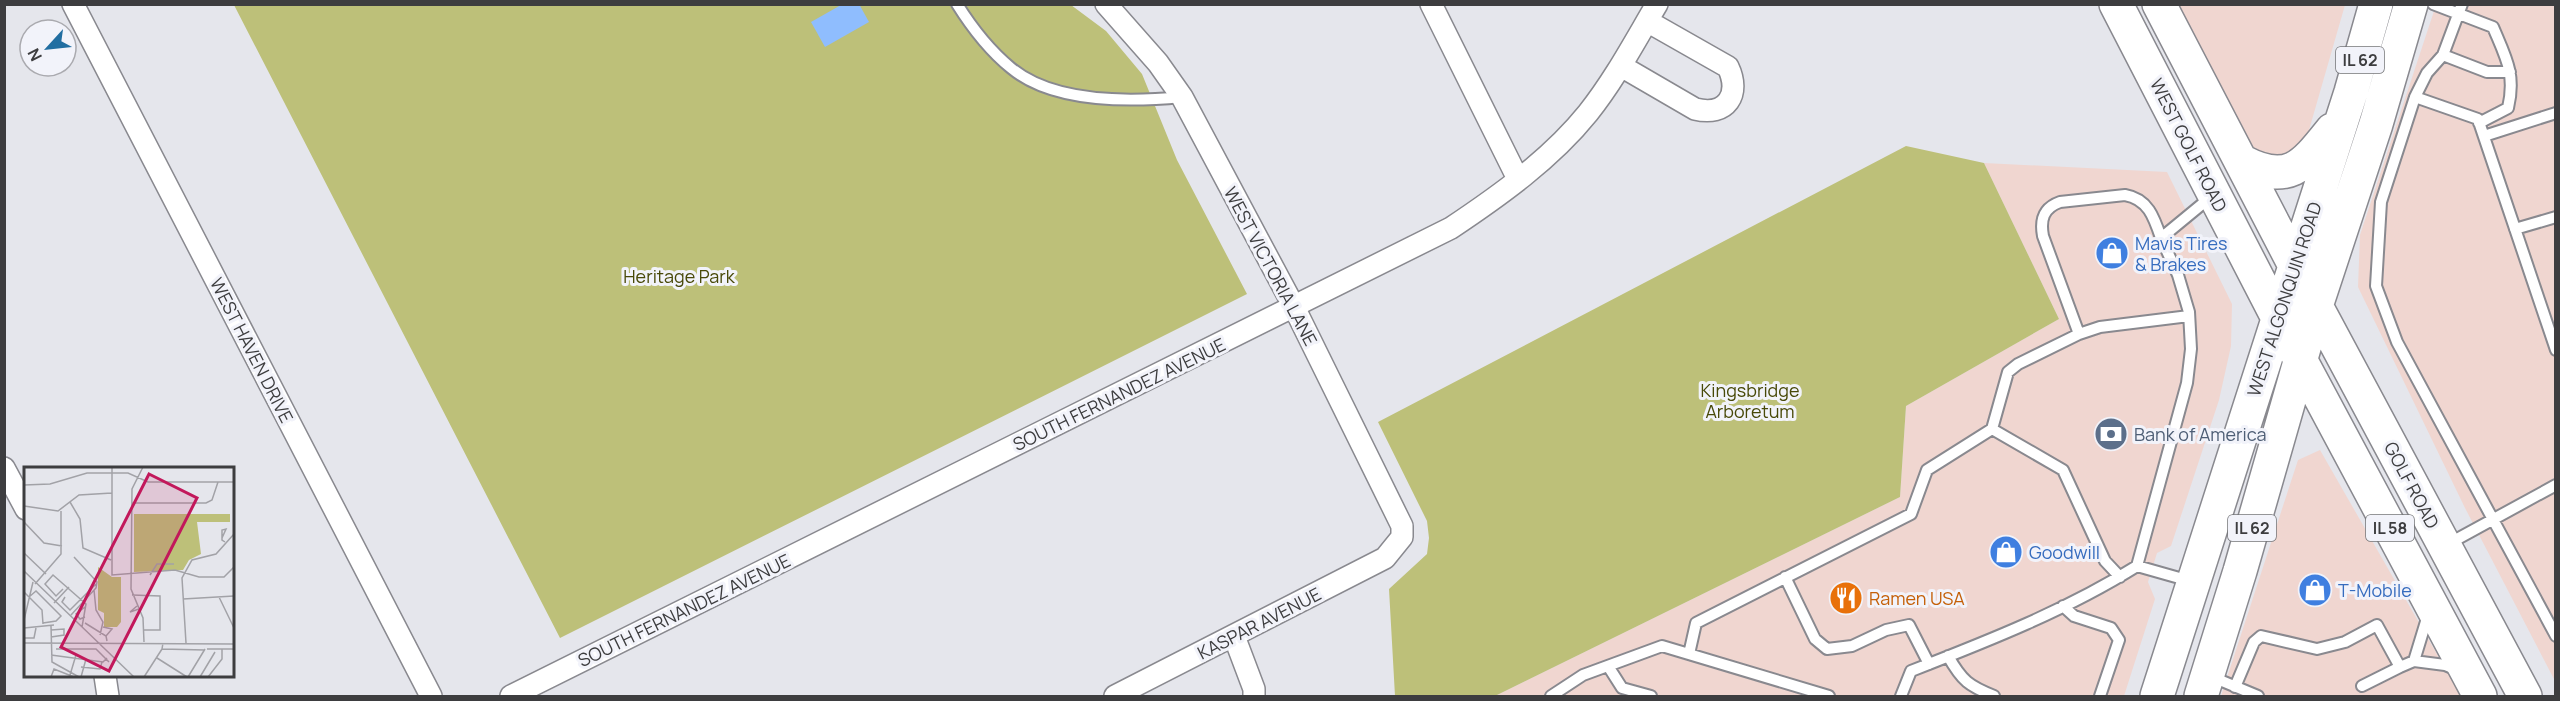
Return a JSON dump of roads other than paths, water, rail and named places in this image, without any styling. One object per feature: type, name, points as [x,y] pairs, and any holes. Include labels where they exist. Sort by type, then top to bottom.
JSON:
[{"type":"main road","name":"WEST GOLF ROAD","points":[[2116,4],[2278,318]]},
{"type":"main road","name":"IL 58","points":[[2158,4],[2243,162],[2316,306]]},
{"type":"main road","name":"WEST ALGONQUIN ROAD","points":[[2157,696],[2344,114],[2376,4]]},
{"type":"main road","name":"WEST ALGONQUIN ROAD","points":[[2214,686],[2300,359],[2376,124],[2411,4]]},
{"type":"main road","points":[[2243,162],[2258,170],[2274,172],[2291,170],[2308,160],[2344,114]]},
{"type":"main road","name":"GOLF ROAD","points":[[2316,306],[2525,696]]},
{"type":"main road","name":"IL 58","points":[[2278,318],[2474,686]]},
{"type":"street","name":"WEST HAVEN DRIVE","points":[[73,4],[431,696]]},
{"type":"street","name":"WEST VICTORIA LANE","points":[[1106,4],[1158,63],[1182,97],[1294,307],[1402,526],[1402,537],[1398,544]]},
{"type":"street","points":[[1431,4],[1518,179]]},
{"type":"street","points":[[1621,66],[1695,109],[1705,112],[1719,109],[1729,101],[1734,91],[1734,79],[1728,67],[1652,13]]},
{"type":"street","name":"SOUTH FERNANDEZ AVENUE","points":[[511,696],[1451,228],[1488,204],[1518,179],[1555,147],[1587,114],[1621,66],[1652,13]]},
{"type":"street","points":[[4,468],[24,505]]},
{"type":"street","name":"KASPAR AVENUE","points":[[1115,696],[1385,558],[1398,544]]},
{"type":"street","points":[[1234,636],[1254,689],[1254,696]]},
{"type":"street","points":[[105,677],[108,696]]},
{"type":"lane","points":[[957,4],[980,38],[1012,69],[1043,86],[1084,96],[1119,100],[1182,97]]},
{"type":"lane","points":[[2433,4],[2460,9],[2493,27],[2508,62],[2513,88],[2508,108],[2479,123]]},
{"type":"lane","points":[[2460,9],[2443,55],[2427,73],[2415,97],[2381,201],[2376,286],[2397,342],[2556,636]]},
{"type":"lane","points":[[2443,55],[2487,72],[2510,72]]},
{"type":"lane","points":[[2415,97],[2478,118],[2554,343]]},
{"type":"lane","points":[[2484,136],[2556,113]]},
{"type":"lane","points":[[2161,238],[2215,194]]},
{"type":"lane","points":[[1901,696],[1911,671],[2063,606],[2137,566],[2187,383],[2191,349],[2189,316],[2178,275],[2153,216],[2145,204],[2135,197],[2111,195],[2060,202],[2050,206],[2044,213],[2040,224],[2045,243],[2079,334]]},
{"type":"lane","points":[[2515,229],[2556,217]]},
{"type":"lane","points":[[1689,654],[1696,623],[1911,514],[1927,470],[1992,429],[2008,372],[2018,364],[2079,334],[2100,327],[2189,316]]},
{"type":"lane","points":[[1992,429],[2063,470],[2105,561],[2120,577]]},
{"type":"lane","points":[[2445,546],[2556,486]]},
{"type":"lane","points":[[2137,566],[2194,582]]},
{"type":"lane","points":[[1785,578],[1815,639],[1827,649],[1852,646],[1886,630],[1909,625],[1929,664]]},
{"type":"lane","points":[[2414,661],[2425,628],[2430,603]]},
{"type":"lane","points":[[2063,606],[2074,616],[2111,628],[2119,640],[2100,696]]},
{"type":"lane","points":[[2258,696],[2214,686],[2261,636],[2317,649],[2345,642],[2377,625],[2400,667]]},
{"type":"lane","points":[[1551,696],[1583,675],[1662,646],[1829,696]]},
{"type":"lane","points":[[1948,656],[1958,674],[1970,687],[1994,696]]},
{"type":"lane","points":[[2362,686],[2414,661],[2445,665],[2474,686]]},
{"type":"lane","points":[[1608,666],[1622,688],[1651,696]]},
{"type":"water","points":[[859,4],[869,22],[825,47],[811,22],[841,5]]},
{"type":"place","name":"Mavis Tires & Brakes","points":[[2112,253]]},
{"type":"place","name":"Bank of America","points":[[2111,434]]},
{"type":"place","name":"Goodwill","points":[[2006,552]]},
{"type":"place","name":"T-Mobile","points":[[2315,590]]},
{"type":"place","name":"Ramen USA","points":[[1846,598]]},
{"type":"park label","name":"Heritage Park","points":[[679,276]]},
{"type":"park label","name":"Kingsbridge Arboretum","points":[[1750,400]]}]
